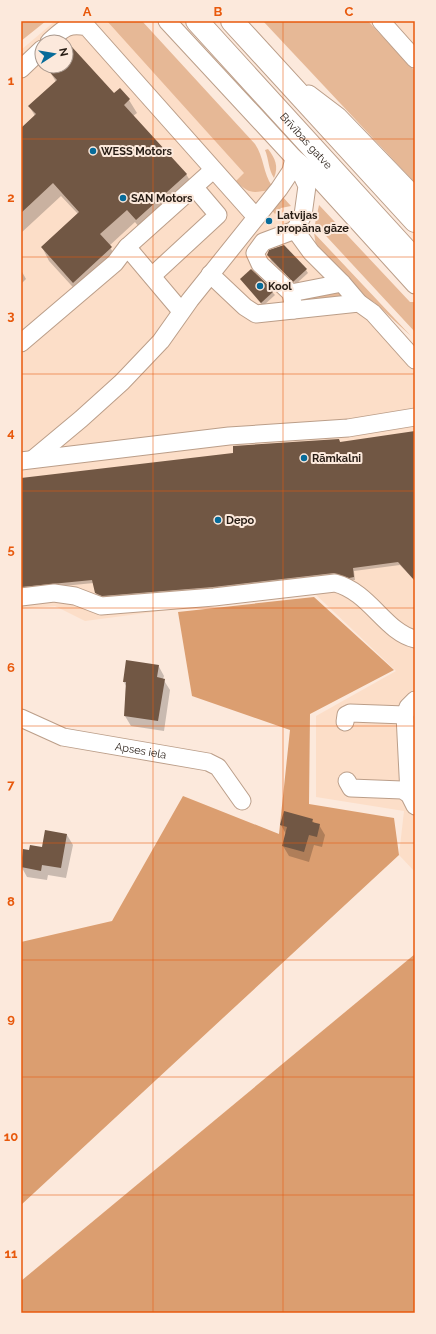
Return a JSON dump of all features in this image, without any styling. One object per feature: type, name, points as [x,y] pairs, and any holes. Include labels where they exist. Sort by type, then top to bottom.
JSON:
[{"type":"highway","name":"Brīvības gatve","points":[[197,21],[415,260]]},
{"type":"highway","points":[[232,21],[415,222]]},
{"type":"street","points":[[167,21],[294,158],[315,175],[415,285]]},
{"type":"street","points":[[381,21],[415,59]]},
{"type":"street","points":[[58,34],[64,28],[76,25],[87,27],[256,217]]},
{"type":"street","points":[[21,69],[34,57]]},
{"type":"street","points":[[277,70],[338,116],[415,196]]},
{"type":"street","points":[[27,460],[81,419],[122,382],[161,341],[181,311],[256,217],[291,170],[294,158]]},
{"type":"street","points":[[294,158],[307,186],[303,215],[295,230],[263,242],[255,253],[260,264],[292,302],[359,303]]},
{"type":"street","points":[[21,343],[115,263],[127,247],[195,188],[213,170]]},
{"type":"street","points":[[152,276],[218,214],[195,188]]},
{"type":"street","points":[[295,230],[311,252],[342,283],[359,303],[373,313],[408,346],[415,360]]},
{"type":"street","points":[[127,247],[181,311]]},
{"type":"street","points":[[210,274],[245,307],[256,314],[342,283]]},
{"type":"street","points":[[27,460],[229,436],[348,428],[415,416]]},
{"type":"street","points":[[21,596],[54,593],[75,596],[101,606],[214,597],[335,583],[348,586],[366,600],[405,636],[415,638]]},
{"type":"street","points":[[347,781],[351,788],[385,786],[402,790],[412,789],[405,715],[408,707],[415,700]]},
{"type":"street","points":[[345,722],[346,715],[350,713],[382,717],[405,715]]},
{"type":"street","name":"Apses iela","points":[[23,718],[63,737],[208,762],[218,767],[228,779],[242,801]]},
{"type":"shaded area","points":[[21,21],[46,21],[21,41]]},
{"type":"shaded area","points":[[55,21],[114,21],[415,360],[415,872],[399,855],[404,811],[316,797],[316,716],[396,671],[312,591],[85,621],[55,606],[21,609],[21,50],[34,39],[34,74],[74,74],[74,34],[40,34]]},
{"type":"shaded area","points":[[107,21],[142,21],[255,144],[272,186],[270,190],[251,192],[236,181],[244,173]]},
{"type":"shaded area","points":[[263,21],[368,21],[415,71],[415,183]]},
{"type":"shaded area","points":[[368,21],[415,21],[415,71],[381,34]]},
{"type":"shaded area","points":[[268,149],[276,162],[274,178],[265,150]]},
{"type":"shaded area","points":[[281,195],[291,206],[281,208],[275,214],[271,209]]},
{"type":"shaded area","points":[[319,205],[410,302],[415,302],[415,332],[315,224]]},
{"type":"shaded area","points":[[314,233],[411,336],[374,302],[364,299],[316,246]]},
{"type":"shaded area","points":[[339,290],[346,297],[300,303],[306,294]]},
{"type":"shaded area","points":[[314,597],[394,670],[310,714],[309,804],[394,818],[399,855],[21,1205],[21,942],[112,921],[183,796],[279,834],[290,730],[192,696],[178,612]]},
{"type":"shaded area","points":[[415,954],[415,1313],[21,1313],[21,1281]]},
{"type":"building","name":"WESS Motors","points":[[74,49],[114,93],[120,88],[130,99],[124,105],[187,174],[136,220],[127,210],[100,234],[112,247],[73,283],[41,247],[79,212],[53,183],[21,213],[21,128],[36,114],[28,106],[57,80],[51,74],[74,74]]},
{"type":"building","points":[[284,245],[307,269],[293,282],[267,255],[269,250]]},
{"type":"building","points":[[251,269],[274,291],[261,303],[240,279]]},
{"type":"building","name":"Depo","points":[[415,431],[415,581],[398,562],[353,568],[354,577],[349,578],[334,573],[213,587],[102,596],[95,593],[92,580],[21,587],[21,478],[233,453],[233,446],[339,439],[340,442]]},
{"type":"building","points":[[126,660],[159,665],[157,677],[165,679],[158,721],[124,716],[126,682],[123,682]]},
{"type":"building","points":[[284,811],[313,819],[312,822],[320,824],[317,837],[309,835],[304,852],[282,846],[287,827],[280,825]]},
{"type":"building","points":[[45,830],[67,834],[61,868],[42,865],[41,871],[21,867],[23,849],[29,850],[30,845],[42,847]]},
{"type":"place","name":"WESS Motors","points":[[93,151]]},
{"type":"place","name":"SAN Motors","points":[[123,198]]},
{"type":"place","name":"Latvijas propāna gāze","points":[[269,221]]},
{"type":"place","name":"Kool","points":[[260,286]]},
{"type":"place","name":"Rāmkalni","points":[[304,458]]},
{"type":"place","name":"Depo","points":[[218,520]]}]
